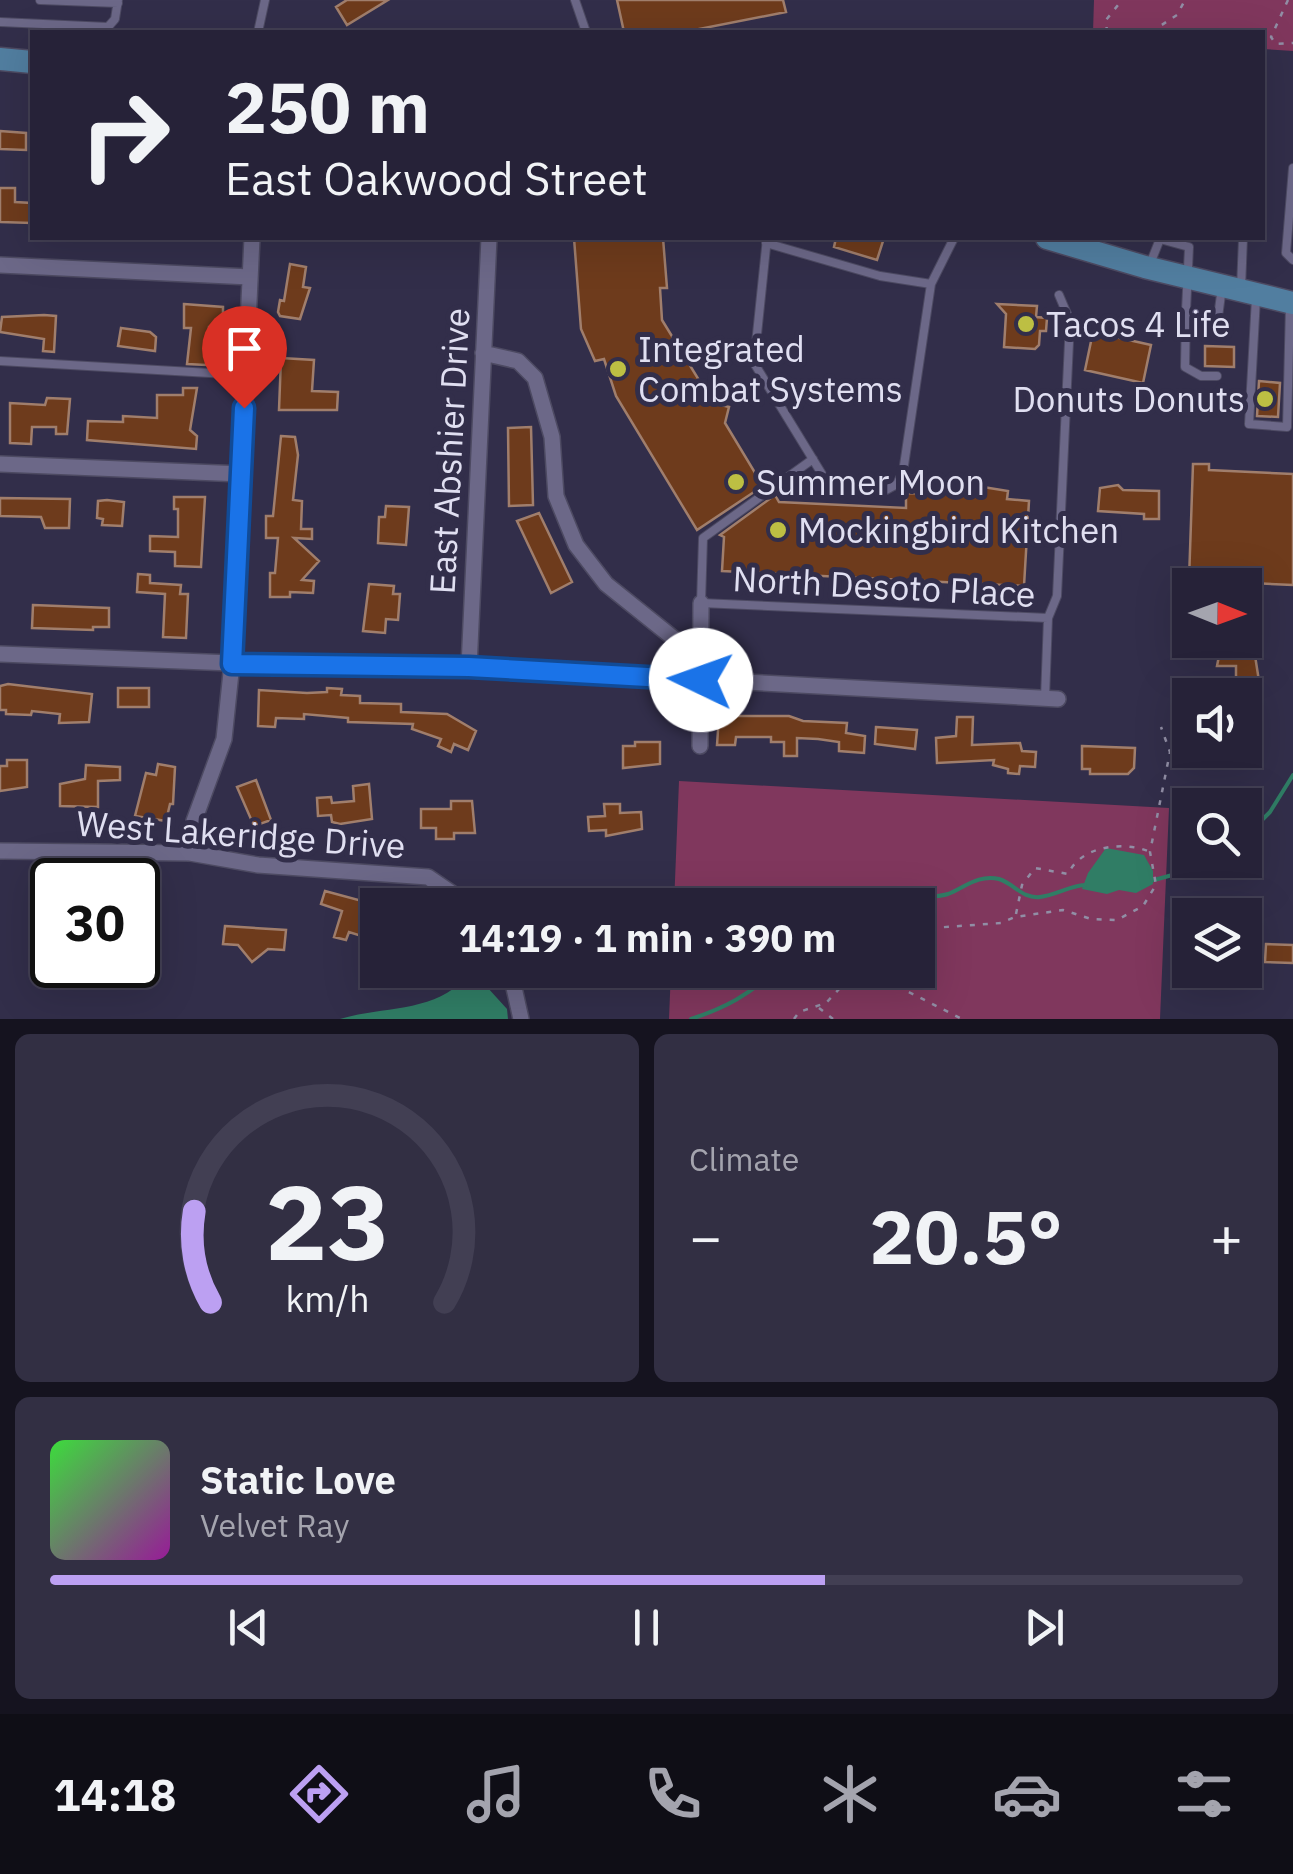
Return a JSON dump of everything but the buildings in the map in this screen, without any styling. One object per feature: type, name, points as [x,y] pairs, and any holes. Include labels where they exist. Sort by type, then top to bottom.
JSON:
[{"type":"main road","points":[[0,60],[30,62]]},
{"type":"main road","points":[[1054,240],[1148,268],[1292,302]]},
{"type":"street","points":[[190,853],[194,822],[224,738],[232,664],[252,240]]},
{"type":"street","name":"East Abshier Drive","points":[[469,667],[488,240]]},
{"type":"street","points":[[0,265],[250,277]]},
{"type":"street","points":[[483,353],[518,361],[535,378],[552,437],[556,496],[576,545],[606,584],[682,645],[701,650]]},
{"type":"street","points":[[0,464],[242,474]]},
{"type":"street","points":[[700,746],[702,603]]},
{"type":"street","points":[[0,654],[232,664],[469,667],[1052,698]]},
{"type":"street","name":"West Lakeridge Drive","points":[[0,851],[190,853],[258,866],[428,877],[444,888]]},
{"type":"street","points":[[514,988],[522,1019]]},
{"type":"lane","points":[[0,22],[108,27],[115,20],[118,1],[40,0]]},
{"type":"lane","points":[[258,30],[265,0]]},
{"type":"lane","points":[[575,0],[585,30]]},
{"type":"lane","points":[[1293,168],[1286,253],[1293,260]]},
{"type":"lane","points":[[828,484],[754,364],[766,240],[880,276],[931,284]]},
{"type":"lane","points":[[780,480],[886,490],[897,484],[931,284],[953,240]]},
{"type":"lane","points":[[1148,268],[1160,240]]},
{"type":"lane","points":[[1175,240],[1189,247],[1185,367],[1201,376],[1217,376]]},
{"type":"lane","points":[[1243,240],[1240,290],[1249,424],[1288,427],[1292,302]]},
{"type":"lane","points":[[1186,311],[1218,318],[1240,290]]},
{"type":"lane","points":[[1048,618],[1057,596],[1070,321],[1059,296]]},
{"type":"lane","points":[[0,361],[246,375]]},
{"type":"lane","points":[[702,603],[704,538],[813,459]]},
{"type":"lane","name":"North Desoto Place","points":[[702,603],[1048,618],[1052,698]]},
{"type":"path","points":[[1107,30],[1106,20],[1122,0]]},
{"type":"path","points":[[1154,30],[1177,15],[1186,0]]},
{"type":"path","points":[[1288,0],[1271,38],[1276,44],[1293,44]]},
{"type":"path","points":[[935,928],[1001,923],[1015,916],[1062,910],[1103,921],[1131,916],[1143,906],[1156,885],[1150,852],[1170,752],[1161,727]]},
{"type":"path","points":[[1015,916],[1022,886],[1035,868],[1068,874],[1078,859],[1105,846],[1150,852]]},
{"type":"path","points":[[794,1019],[799,1012],[817,1007],[841,988]]},
{"type":"path","points":[[900,988],[962,1019]]},
{"type":"path","points":[[817,1007],[834,1019]]},
{"type":"shaded area","points":[[1094,0],[1293,0],[1293,51],[1265,49],[1265,30],[1093,30]]},
{"type":"shaded area","points":[[679,781],[1169,808],[1160,1019],[669,1019],[670,988],[935,988],[935,888],[675,888]]},
{"type":"shaded area","points":[[1106,848],[1144,855],[1153,871],[1153,884],[1136,893],[1119,890],[1107,894],[1082,889]]},
{"type":"shaded area","points":[[454,988],[488,988],[507,1009],[508,1019],[340,1019],[418,1004]]},
{"type":"waterway","points":[[1262,820],[1293,775]]},
{"type":"waterway","points":[[1154,880],[1172,875]]},
{"type":"waterway","points":[[935,896],[985,878],[999,879],[1034,897],[1085,885]]},
{"type":"waterway","points":[[691,1019],[754,988]]},
{"type":"place","name":"Tacos 4 Life","points":[[1026,324]]},
{"type":"place","name":"Integrated Combat Systems","points":[[618,369]]},
{"type":"place","name":"Donuts Donuts","points":[[1265,399]]},
{"type":"place","name":"Summer Moon","points":[[736,482]]},
{"type":"place","name":"Mockingbird Kitchen","points":[[778,530]]},
{"type":"route","points":[[244,408],[232,664],[469,667],[701,680]]}]
